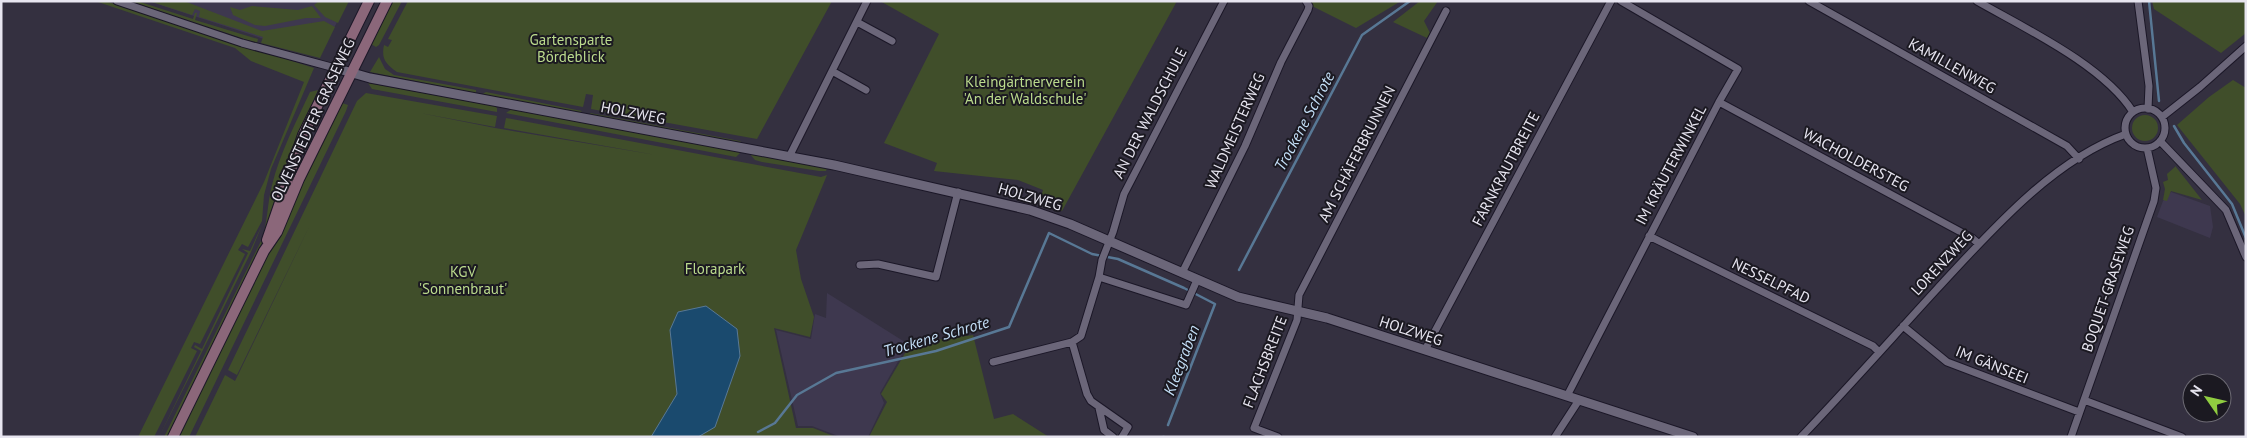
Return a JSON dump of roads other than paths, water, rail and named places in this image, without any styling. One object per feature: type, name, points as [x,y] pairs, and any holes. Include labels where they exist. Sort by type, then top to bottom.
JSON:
[{"type":"main road","name":"OLVENSTEDTER GRASEWEG","points":[[173,437],[264,251],[293,162],[335,68],[369,1]]},
{"type":"main road","name":"OLVENSTEDTER GRASEWEG","points":[[264,251],[277,232],[299,179],[387,1]]},
{"type":"street","points":[[117,1],[242,43],[335,68]]},
{"type":"street","points":[[788,157],[867,1]]},
{"type":"street","name":"AN DER WALDSCHULE","points":[[1072,342],[1081,336],[1099,278],[1105,250],[1124,194],[1224,1]]},
{"type":"street","name":"WALDMEISTERWEG","points":[[1182,273],[1245,146],[1281,62],[1308,10],[1309,6],[1306,1]]},
{"type":"street","name":"FARNKRAUTBREITE","points":[[1425,350],[1611,1]]},
{"type":"street","name":"IM KRÄUTERWINKEL","points":[[1567,396],[1719,102],[1738,69],[1621,1]]},
{"type":"street","name":"KAMILLENWEG","points":[[1809,1],[2067,146],[2078,159]]},
{"type":"street","points":[[1977,1],[2061,49],[2107,82],[2134,112]]},
{"type":"street","points":[[2138,1],[2149,86],[2148,108]]},
{"type":"street","name":"AM SCHÄFERBRUNNEN","points":[[1298,311],[1299,295],[1446,11]]},
{"type":"street","points":[[858,22],[892,41]]},
{"type":"street","points":[[2162,118],[2246,46]]},
{"type":"street","name":"HOLZWEG","points":[[335,68],[351,73],[788,157],[958,192],[1036,211],[1182,273],[1195,285],[1246,300],[1298,311],[1693,437]]},
{"type":"street","points":[[832,71],[866,90]]},
{"type":"street","name":"WACHOLDERSTEG","points":[[1719,102],[1972,238],[1979,244]]},
{"type":"street","points":[[2148,108],[2162,118],[2165,130],[2160,141],[2147,148],[2134,145],[2126,134],[2126,122],[2134,112],[2148,108]]},
{"type":"street","name":"LORENZWEG","points":[[1801,437],[1979,244],[2038,188],[2078,159],[2126,134]]},
{"type":"street","points":[[2160,141],[2226,210],[2246,257]]},
{"type":"street","name":"BOQUET-GRASEWEG","points":[[2071,437],[2154,201],[2156,188],[2147,148]]},
{"type":"street","points":[[860,265],[878,264],[936,277],[958,192]]},
{"type":"street","name":"NESSELPFAD","points":[[1649,236],[1873,346],[1879,352]]},
{"type":"street","points":[[1099,278],[1186,305],[1195,285]]},
{"type":"street","name":"FLACHSBREITE","points":[[1278,437],[1254,428],[1298,311]]},
{"type":"street","name":"IM GÄNSEEI","points":[[1903,326],[1947,362],[2079,412]]},
{"type":"street","points":[[994,362],[1072,342],[1087,394],[1100,408],[1128,427],[1122,437]]},
{"type":"street","points":[[1555,437],[1579,400]]},
{"type":"street","points":[[2084,400],[2182,437]]},
{"type":"street","points":[[1100,408],[1104,430],[1113,437]]},
{"type":"water","points":[[706,306],[737,329],[740,356],[715,427],[698,437],[651,437],[677,394],[670,330],[678,312]]},
{"type":"waterway","name":"Trockene Schrote","points":[[1239,270],[1362,35],[1410,1]]},
{"type":"waterway","points":[[2149,1],[2159,101]]},
{"type":"waterway","points":[[2174,126],[2184,143],[2232,204],[2246,238]]},
{"type":"waterway","name":"Trockene Schrote","points":[[758,432],[775,423],[797,395],[836,373],[936,351],[1009,327],[1049,233],[1092,254],[1118,259],[1215,304],[1168,425]]},
{"type":"park label","name":"Gartensparte Bördeblick","points":[[571,48]]},
{"type":"park label","name":"Kleingärtnerverein 'An der Waldschule'","points":[[1025,90]]},
{"type":"park label","name":"Florapark","points":[[715,269]]},
{"type":"park label","name":"KGV 'Sonnenbraut'","points":[[463,280]]},
{"type":"water label","name":"Kleegraben","points":[[1181,360]]}]
